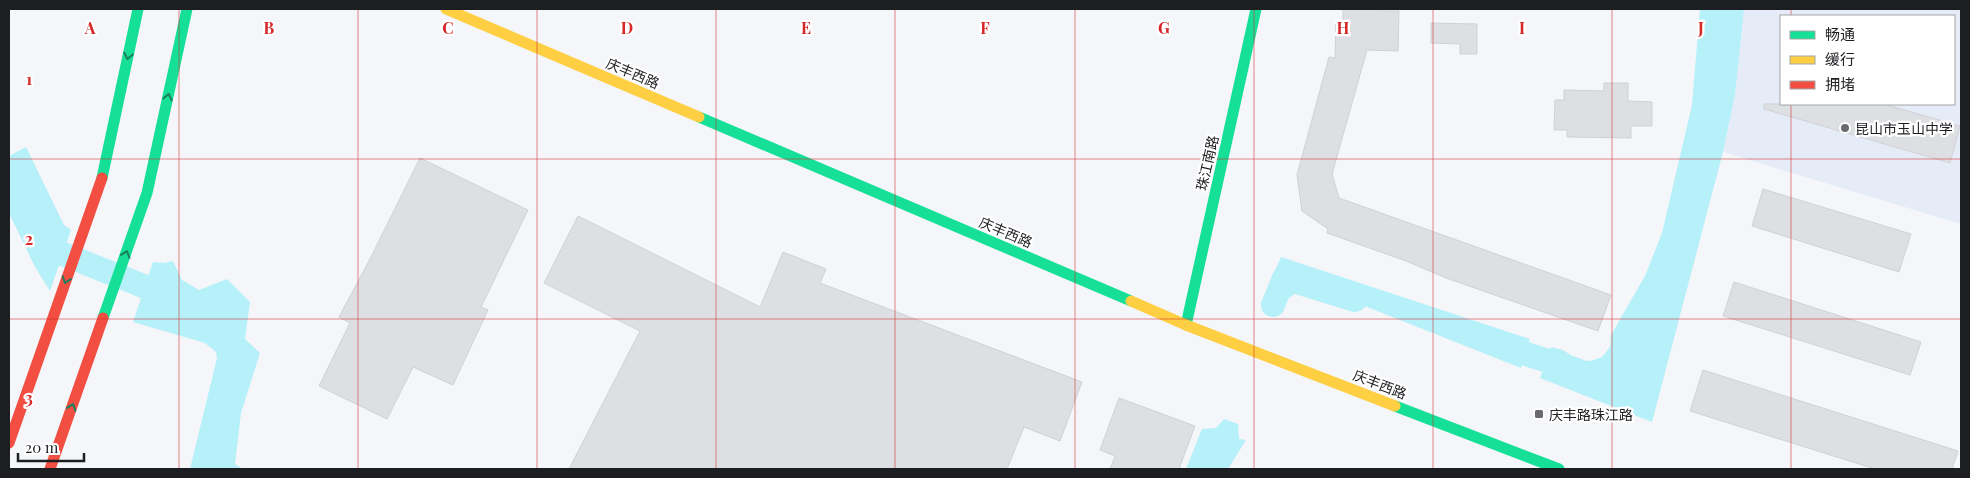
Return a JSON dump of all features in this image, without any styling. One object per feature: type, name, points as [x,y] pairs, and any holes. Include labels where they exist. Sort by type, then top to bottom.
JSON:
[{"type":"street","points":[[9,443],[101,180],[138,9]]},
{"type":"street","points":[[50,469],[147,193],[187,9]]},
{"type":"street","name":"庆丰西路","points":[[446,9],[1186,325],[1559,469]]},
{"type":"street","name":"珠江南路","points":[[1186,325],[1256,9]]},
{"type":"shaded area","name":"昆山市玉山中学","points":[[1744,9],[1961,9],[1961,224],[1723,152],[1735,95]]},
{"type":"water","points":[[1700,9],[1744,9],[1735,95],[1723,152],[1652,422],[1540,378],[1551,347],[1563,350],[1578,360],[1591,361],[1602,357],[1610,347],[1611,335],[1645,276],[1662,233],[1692,105]]},
{"type":"water","points":[[26,147],[64,225],[71,230],[50,291],[35,267],[9,213],[9,156]]},
{"type":"water","points":[[1281,257],[1530,339],[1521,368],[1309,284],[1289,298],[1268,287]]},
{"type":"water","points":[[173,261],[182,280],[199,290],[227,279],[250,302],[245,339],[260,353],[241,413],[235,464],[243,469],[190,469],[217,358],[216,352],[205,343],[133,322],[153,262],[164,263]]},
{"type":"water","points":[[1224,419],[1238,424],[1239,439],[1246,440],[1228,469],[1186,469],[1202,429],[1216,428]]},
{"type":"building","points":[[1343,9],[1399,11],[1398,51],[1367,50],[1332,174],[1339,198],[1611,295],[1598,331],[1446,278],[1406,261],[1327,233],[1328,229],[1302,211],[1297,175],[1329,57],[1335,58],[1336,22],[1343,22]]},
{"type":"building","points":[[1431,23],[1477,24],[1477,54],[1460,54],[1460,44],[1431,43]]},
{"type":"building","points":[[1604,83],[1628,83],[1628,101],[1652,102],[1652,126],[1631,126],[1631,138],[1567,137],[1567,130],[1554,130],[1555,100],[1564,100],[1564,90],[1604,91]]},
{"type":"building","points":[[1764,104],[1886,105],[1960,126],[1950,163],[1764,109]]},
{"type":"building","points":[[420,158],[528,210],[481,307],[488,310],[453,385],[413,367],[387,419],[319,386],[350,323],[339,317]]},
{"type":"building","points":[[1763,189],[1911,234],[1899,272],[1752,226]]},
{"type":"building","points":[[578,216],[760,307],[783,252],[826,269],[820,283],[1082,382],[1060,441],[1024,427],[1007,469],[569,469],[640,331],[544,283]]},
{"type":"building","points":[[1734,282],[1921,342],[1910,375],[1723,316]]},
{"type":"building","points":[[1703,370],[1958,451],[1952,469],[1875,469],[1690,411]]},
{"type":"building","points":[[1119,398],[1195,426],[1179,469],[1110,469],[1115,456],[1100,450]]},
{"type":"waterway","points":[[58,252],[176,299]]},
{"type":"waterway","points":[[1273,305],[1284,278],[1355,300]]},
{"type":"waterway","points":[[1494,344],[1577,370]]},
{"type":"traffic: fast","points":[[102,178],[138,9]]},
{"type":"traffic: fast","points":[[103,318],[147,193],[187,9]]},
{"type":"traffic: fast","points":[[1186,325],[1256,9]]},
{"type":"traffic: fast","points":[[699,117],[1131,301]]},
{"type":"traffic: fast","points":[[1395,406],[1559,469]]},
{"type":"traffic: slow","points":[[446,9],[699,117]]},
{"type":"traffic: slow","points":[[1131,301],[1186,325],[1395,406]]},
{"type":"traffic: jam","points":[[9,443],[102,178]]},
{"type":"traffic: jam","points":[[50,469],[103,318]]},
{"type":"place","name":"昆山市玉山中学","points":[[1845,128]]},
{"type":"place","name":"庆丰路珠江路","points":[[1539,414]]}]
